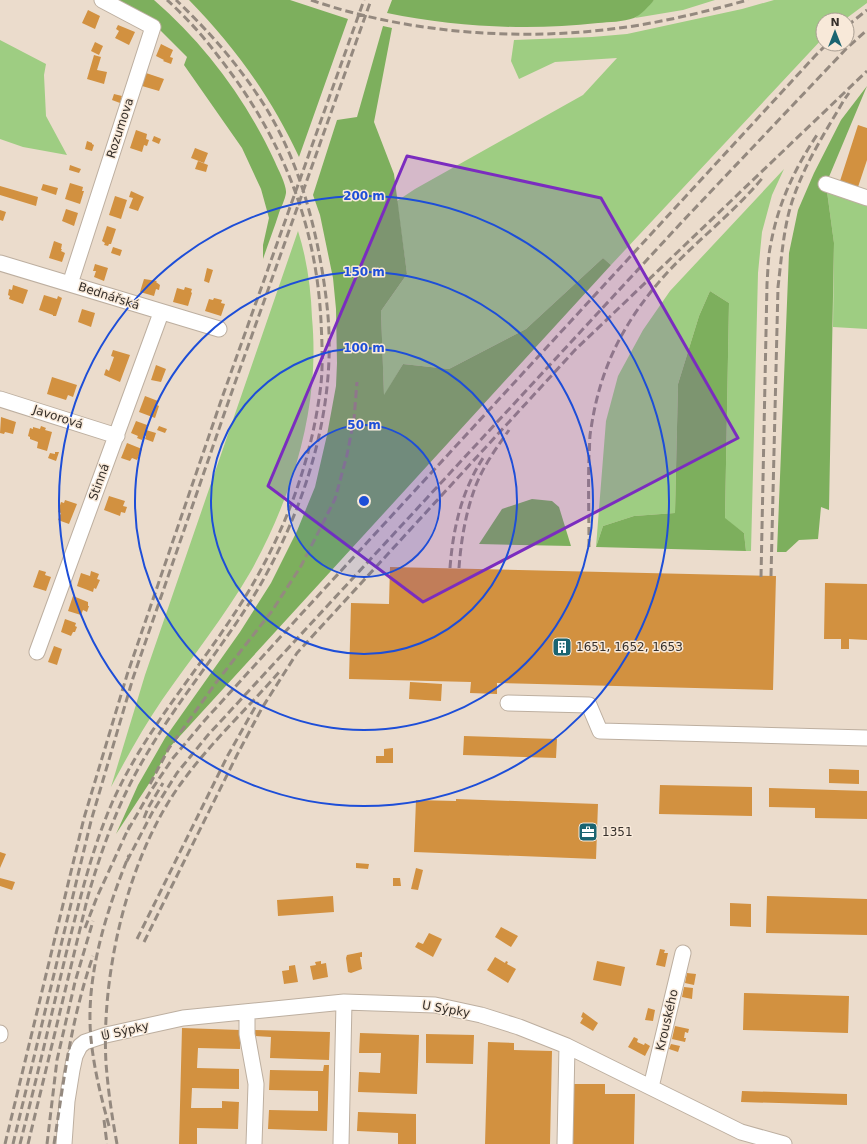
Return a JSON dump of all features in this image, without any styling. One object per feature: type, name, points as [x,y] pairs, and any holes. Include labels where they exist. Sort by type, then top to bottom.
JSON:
[{"type":"street","name":"Rozumova","points":[[70,284],[153,27],[102,0]]},
{"type":"street","points":[[826,184],[867,198]]},
{"type":"street","name":"Bednářská","points":[[0,263],[161,313],[219,329]]},
{"type":"street","name":"Stinná","points":[[37,652],[161,313]]},
{"type":"street","name":"Javorová","points":[[0,399],[117,436]]},
{"type":"street","points":[[508,703],[588,705],[600,731],[867,738]]},
{"type":"street","name":"Krouského","points":[[650,1087],[683,953]]},
{"type":"street","points":[[341,1144],[344,1002]]},
{"type":"street","name":"U Sýpky","points":[[64,1144],[67,1101],[72,1070],[75,1056],[80,1046],[85,1042],[106,1035],[183,1018],[344,1002],[435,1005],[481,1015],[519,1027],[567,1046],[741,1132],[784,1144]]},
{"type":"street","points":[[248,1012],[247,1034],[256,1084],[254,1144]]},
{"type":"street","points":[[565,1144],[567,1046]]},
{"type":"highlighted area","points":[[407,156],[601,198],[738,438],[423,602],[268,486]]},
{"type":"green space","points":[[112,0],[154,0],[173,17],[223,75],[238,96],[264,139],[284,182],[286,193],[263,259],[263,245],[269,218],[261,189],[242,148],[184,65],[187,57],[150,20]]},
{"type":"green space","points":[[189,0],[290,0],[348,19],[299,157],[264,93],[251,74],[222,36]]},
{"type":"green space","points":[[392,0],[654,0],[634,18],[616,22],[545,27],[519,27],[439,22],[387,13]]},
{"type":"green space","points":[[654,0],[715,0],[683,10],[635,18]]},
{"type":"green space","points":[[774,0],[867,0],[867,3],[855,12],[815,12],[815,47],[611,265],[603,258],[526,329],[449,369],[403,364],[384,396],[381,311],[407,274],[397,201],[415,189],[583,95],[617,58],[555,62],[519,79],[511,61],[514,40],[627,34],[742,9]]},
{"type":"green space","points":[[383,26],[392,28],[374,122],[394,174],[407,274],[381,311],[384,395],[403,364],[449,369],[526,329],[603,258],[611,265],[169,748],[154,776],[116,834],[138,785],[165,738],[240,632],[271,583],[297,531],[315,487],[336,386],[337,363],[336,309],[333,278],[320,215],[313,195],[337,120],[357,117]]},
{"type":"green space","points":[[0,40],[46,64],[44,75],[46,116],[67,155],[23,147],[0,139]]},
{"type":"green space","points":[[867,86],[826,184],[834,243],[829,510],[821,507],[818,539],[799,540],[786,552],[777,552],[789,253],[798,210],[814,173],[841,120]]},
{"type":"green space","points":[[784,169],[772,195],[762,232],[758,273],[751,551],[746,551],[744,533],[725,519],[729,303],[710,291],[699,316],[678,384],[675,513],[634,516],[603,526],[596,547],[606,421],[618,376],[643,330],[670,291]]},
{"type":"green space","points":[[826,184],[867,198],[867,329],[833,327],[834,243]]},
{"type":"green space","points":[[298,231],[304,252],[310,285],[313,359],[309,408],[291,480],[283,503],[263,549],[251,571],[241,588],[155,711],[135,743],[111,787],[145,675]]},
{"type":"green space","points":[[710,291],[729,303],[725,518],[744,533],[746,551],[596,547],[603,526],[634,516],[675,513],[678,384],[699,316]]},
{"type":"green space","points":[[532,499],[552,501],[559,507],[571,546],[479,544],[502,509]]},
{"type":"building","points":[[88,10],[100,16],[95,29],[82,23]]},
{"type":"building","points":[[118,25],[135,32],[129,45],[115,38],[119,31],[116,29]]},
{"type":"building","points":[[95,42],[103,46],[99,55],[91,51]]},
{"type":"building","points":[[161,44],[173,50],[170,57],[173,58],[171,64],[156,56]]},
{"type":"building","points":[[94,55],[101,57],[97,70],[107,72],[104,84],[87,79]]},
{"type":"building","points":[[146,73],[164,79],[159,91],[142,86]]},
{"type":"building","points":[[114,94],[122,96],[120,103],[112,100]]},
{"type":"building","points":[[858,125],[867,128],[867,160],[858,187],[840,181]]},
{"type":"building","points":[[136,130],[147,134],[146,139],[149,140],[147,146],[144,145],[142,152],[130,148]]},
{"type":"building","points":[[154,136],[161,139],[159,144],[152,141]]},
{"type":"building","points":[[87,141],[94,145],[92,151],[85,149]]},
{"type":"building","points":[[195,148],[208,153],[204,163],[191,158]]},
{"type":"building","points":[[198,161],[208,165],[206,172],[195,169]]},
{"type":"building","points":[[70,165],[81,169],[79,173],[69,170]]},
{"type":"building","points":[[70,183],[83,187],[82,191],[84,191],[80,204],[65,199]]},
{"type":"building","points":[[43,184],[58,188],[56,195],[41,190]]},
{"type":"building","points":[[0,186],[38,197],[36,206],[0,195]]},
{"type":"building","points":[[131,191],[144,197],[138,211],[129,208],[133,198],[129,197]]},
{"type":"building","points":[[115,196],[127,200],[121,219],[109,215]]},
{"type":"building","points":[[66,209],[78,213],[74,226],[62,221]]},
{"type":"building","points":[[0,210],[6,212],[3,221],[0,220]]},
{"type":"building","points":[[107,226],[116,229],[111,244],[108,246],[104,245],[105,243],[102,241]]},
{"type":"building","points":[[54,241],[62,244],[61,251],[65,253],[62,262],[49,258]]},
{"type":"building","points":[[113,247],[122,250],[120,256],[111,253]]},
{"type":"building","points":[[95,264],[108,268],[104,281],[94,277],[96,271],[93,271]]},
{"type":"building","points":[[207,268],[213,270],[209,283],[204,281]]},
{"type":"building","points":[[144,279],[157,281],[156,282],[160,285],[159,290],[156,289],[154,296],[140,292]]},
{"type":"building","points":[[13,285],[28,290],[23,304],[9,299],[9,289],[12,290]]},
{"type":"building","points":[[185,287],[192,289],[188,306],[173,302],[177,288],[184,290]]},
{"type":"building","points":[[44,295],[57,299],[58,296],[62,298],[56,316],[39,310]]},
{"type":"building","points":[[214,298],[222,300],[221,303],[225,304],[221,316],[205,311],[209,299],[213,300]]},
{"type":"building","points":[[82,309],[95,313],[91,327],[78,322]]},
{"type":"building","points":[[113,350],[130,355],[120,382],[104,375],[106,369],[109,371],[114,357],[111,356]]},
{"type":"building","points":[[156,365],[166,369],[161,382],[151,380]]},
{"type":"building","points":[[52,377],[77,385],[73,397],[68,395],[66,400],[47,394]]},
{"type":"building","points":[[145,396],[158,401],[157,405],[159,406],[155,418],[139,412]]},
{"type":"building","points":[[1,417],[16,422],[13,434],[5,432],[4,434],[0,433]]},
{"type":"building","points":[[136,421],[147,425],[146,430],[156,433],[153,442],[145,439],[146,436],[144,435],[142,440],[137,438],[138,436],[131,433]]},
{"type":"building","points":[[41,426],[46,428],[45,430],[52,432],[47,451],[37,448],[38,442],[30,439],[28,436],[30,428],[33,429],[33,427],[40,429]]},
{"type":"building","points":[[159,426],[167,429],[165,433],[157,430]]},
{"type":"building","points":[[127,443],[142,449],[137,460],[132,458],[130,461],[121,458]]},
{"type":"building","points":[[55,452],[59,452],[56,461],[48,458],[50,453],[55,454]]},
{"type":"building","points":[[109,496],[125,501],[123,506],[127,507],[125,513],[121,512],[120,516],[104,510]]},
{"type":"building","points":[[65,500],[77,504],[69,524],[58,520],[61,513],[58,512],[61,502],[64,503]]},
{"type":"building","name":"1651, 1652, 1653","points":[[390,567],[776,576],[773,690],[497,683],[497,694],[470,693],[471,682],[349,679],[351,603],[389,604]]},
{"type":"building","points":[[39,570],[46,572],[45,575],[51,577],[46,591],[33,587]]},
{"type":"building","points":[[91,571],[99,574],[97,579],[100,580],[93,592],[77,586],[81,573],[90,576]]},
{"type":"building","points":[[825,583],[867,584],[867,640],[849,639],[849,649],[841,649],[841,639],[824,639]]},
{"type":"building","points":[[73,596],[88,602],[89,606],[87,612],[83,610],[81,615],[68,611]]},
{"type":"building","points":[[65,619],[76,623],[75,626],[77,627],[71,636],[61,632]]},
{"type":"building","points":[[54,646],[62,649],[57,665],[48,662]]},
{"type":"building","points":[[410,682],[442,684],[441,701],[409,699]]},
{"type":"building","points":[[464,736],[557,739],[556,758],[463,755]]},
{"type":"building","points":[[393,748],[393,763],[376,763],[376,756],[384,756],[384,749]]},
{"type":"building","points":[[829,769],[859,770],[859,784],[829,783]]},
{"type":"building","points":[[660,785],[752,787],[752,816],[659,814]]},
{"type":"building","points":[[769,788],[867,791],[867,819],[815,818],[815,808],[769,807]]},
{"type":"building","points":[[456,799],[598,804],[596,859],[414,852],[416,800],[456,801]]},
{"type":"building","points":[[0,852],[6,854],[0,868]]},
{"type":"building","points":[[356,863],[369,864],[368,869],[356,868]]},
{"type":"building","points":[[416,868],[423,870],[418,890],[411,889]]},
{"type":"building","points":[[0,878],[15,882],[12,890],[0,886]]},
{"type":"building","points":[[393,878],[400,878],[401,886],[393,886]]},
{"type":"building","points":[[333,896],[334,912],[278,916],[277,900]]},
{"type":"building","points":[[767,896],[867,899],[867,935],[766,933]]},
{"type":"building","points":[[730,903],[751,904],[751,927],[730,926]]},
{"type":"building","points":[[501,927],[518,936],[511,947],[495,937]]},
{"type":"building","points":[[429,933],[442,939],[433,957],[415,947],[418,942],[423,944]]},
{"type":"building","points":[[660,949],[665,950],[664,953],[668,953],[665,967],[656,965]]},
{"type":"building","points":[[362,952],[362,957],[360,957],[362,969],[351,973],[348,972],[347,955]]},
{"type":"building","points":[[495,957],[505,963],[506,961],[508,962],[507,964],[516,969],[508,983],[487,970]]},
{"type":"building","points":[[321,961],[321,964],[326,963],[328,977],[313,980],[310,966],[316,965],[315,962]]},
{"type":"building","points":[[597,961],[625,967],[621,986],[593,980]]},
{"type":"building","points":[[295,965],[298,982],[284,984],[282,971],[289,970],[289,966]]},
{"type":"building","points":[[687,973],[696,974],[694,985],[685,983]]},
{"type":"building","points":[[684,987],[693,988],[692,999],[682,997]]},
{"type":"building","points":[[744,993],[849,996],[848,1033],[743,1030]]},
{"type":"building","points":[[648,1008],[655,1010],[653,1021],[645,1020]]},
{"type":"building","points":[[583,1012],[598,1023],[593,1031],[580,1023],[583,1018],[581,1017]]},
{"type":"building","points":[[675,1026],[689,1029],[688,1033],[685,1032],[685,1042],[672,1039]]},
{"type":"building","points":[[182,1028],[240,1030],[240,1049],[198,1048],[197,1068],[239,1069],[239,1089],[192,1088],[191,1108],[222,1108],[222,1101],[239,1102],[238,1129],[197,1128],[197,1144],[179,1144]]},
{"type":"building","points":[[255,1030],[330,1032],[329,1060],[270,1058],[271,1037],[255,1036]]},
{"type":"building","points":[[360,1033],[419,1035],[417,1094],[358,1092],[359,1072],[380,1073],[381,1053],[359,1053]]},
{"type":"building","points":[[426,1034],[474,1035],[473,1064],[426,1063]]},
{"type":"building","points":[[634,1037],[638,1039],[637,1042],[644,1045],[645,1043],[650,1046],[645,1056],[628,1047]]},
{"type":"building","points":[[488,1042],[514,1043],[514,1050],[552,1051],[550,1144],[485,1144]]},
{"type":"building","points":[[671,1044],[680,1046],[678,1052],[669,1049]]},
{"type":"building","points":[[324,1065],[329,1065],[327,1131],[268,1129],[269,1110],[318,1111],[318,1091],[269,1090],[270,1070],[323,1071]]},
{"type":"building","points":[[573,1084],[605,1084],[605,1094],[635,1094],[634,1144],[572,1144]]},
{"type":"building","points":[[742,1091],[847,1094],[847,1105],[741,1102]]},
{"type":"building","points":[[358,1112],[416,1114],[416,1144],[398,1144],[398,1133],[357,1131]]},
{"type":"railway","points":[[20,1144],[81,896],[92,858],[112,803],[144,743],[241,604],[270,553],[281,530],[299,483],[312,434],[321,384],[322,337],[318,284],[312,248],[303,214],[291,180],[277,148],[260,116],[240,86],[200,34],[167,0]]},
{"type":"railway","points":[[28,1144],[88,896],[99,860],[119,807],[136,773],[159,734],[248,605],[277,553],[291,524],[312,462],[326,398],[329,366],[327,303],[315,234],[299,178],[276,125],[256,93],[224,51],[176,0]]},
{"type":"railway","points":[[311,0],[348,12],[387,21],[467,32],[508,34],[588,32],[627,27],[658,22],[748,0]]},
{"type":"railway","points":[[5,1144],[84,818],[127,675],[223,395],[364,0]]},
{"type":"railway","points":[[13,1144],[91,821],[133,678],[230,397],[371,0]]},
{"type":"railway","points":[[855,20],[867,10]]},
{"type":"railway","points":[[127,861],[152,813],[177,773],[208,735],[681,223],[846,49],[867,30]]},
{"type":"railway","points":[[128,830],[150,792],[173,758],[205,720],[819,52]]},
{"type":"railway","points":[[144,942],[237,755],[262,708],[297,653],[575,350],[867,71]]},
{"type":"railway","points":[[771,576],[778,287],[785,230],[799,182],[820,140],[849,93]]},
{"type":"railway","points":[[761,577],[767,284],[769,253],[778,214],[788,187],[817,135]]},
{"type":"railway","points":[[589,547],[590,432],[601,385],[616,346],[638,309],[666,274],[690,249],[741,202],[764,176]]},
{"type":"railway","points":[[150,784],[169,748],[218,680],[272,611],[301,566],[335,499],[347,455],[354,419],[357,382]]},
{"type":"railway","points":[[459,568],[464,526],[476,485],[487,463],[509,430]]},
{"type":"railway","points":[[450,568],[451,553],[460,509],[470,481],[485,455]]},
{"type":"railway","points":[[117,1144],[110,1104],[106,1063],[108,991],[122,916],[133,879],[147,844],[163,811],[182,782],[217,739],[280,671]]},
{"type":"railway","points":[[137,939],[228,755],[258,702]]},
{"type":"railway","points":[[144,818],[148,808],[163,783]]},
{"type":"railway","points":[[85,928],[97,897],[130,825]]},
{"type":"railway","points":[[109,1126],[98,1083],[92,1050],[90,1016],[91,992],[94,969],[105,922],[129,855]]},
{"type":"railway","points":[[47,1144],[57,1060],[75,982],[93,921]]},
{"type":"railway","points":[[54,1144],[74,1026],[85,980],[93,956]]},
{"type":"railway","points":[[104,1120],[107,1144]]},
{"type":"place","name":"1651, 1652, 1653","points":[[562,647]]},
{"type":"place","name":"1351","points":[[588,832]]}]
